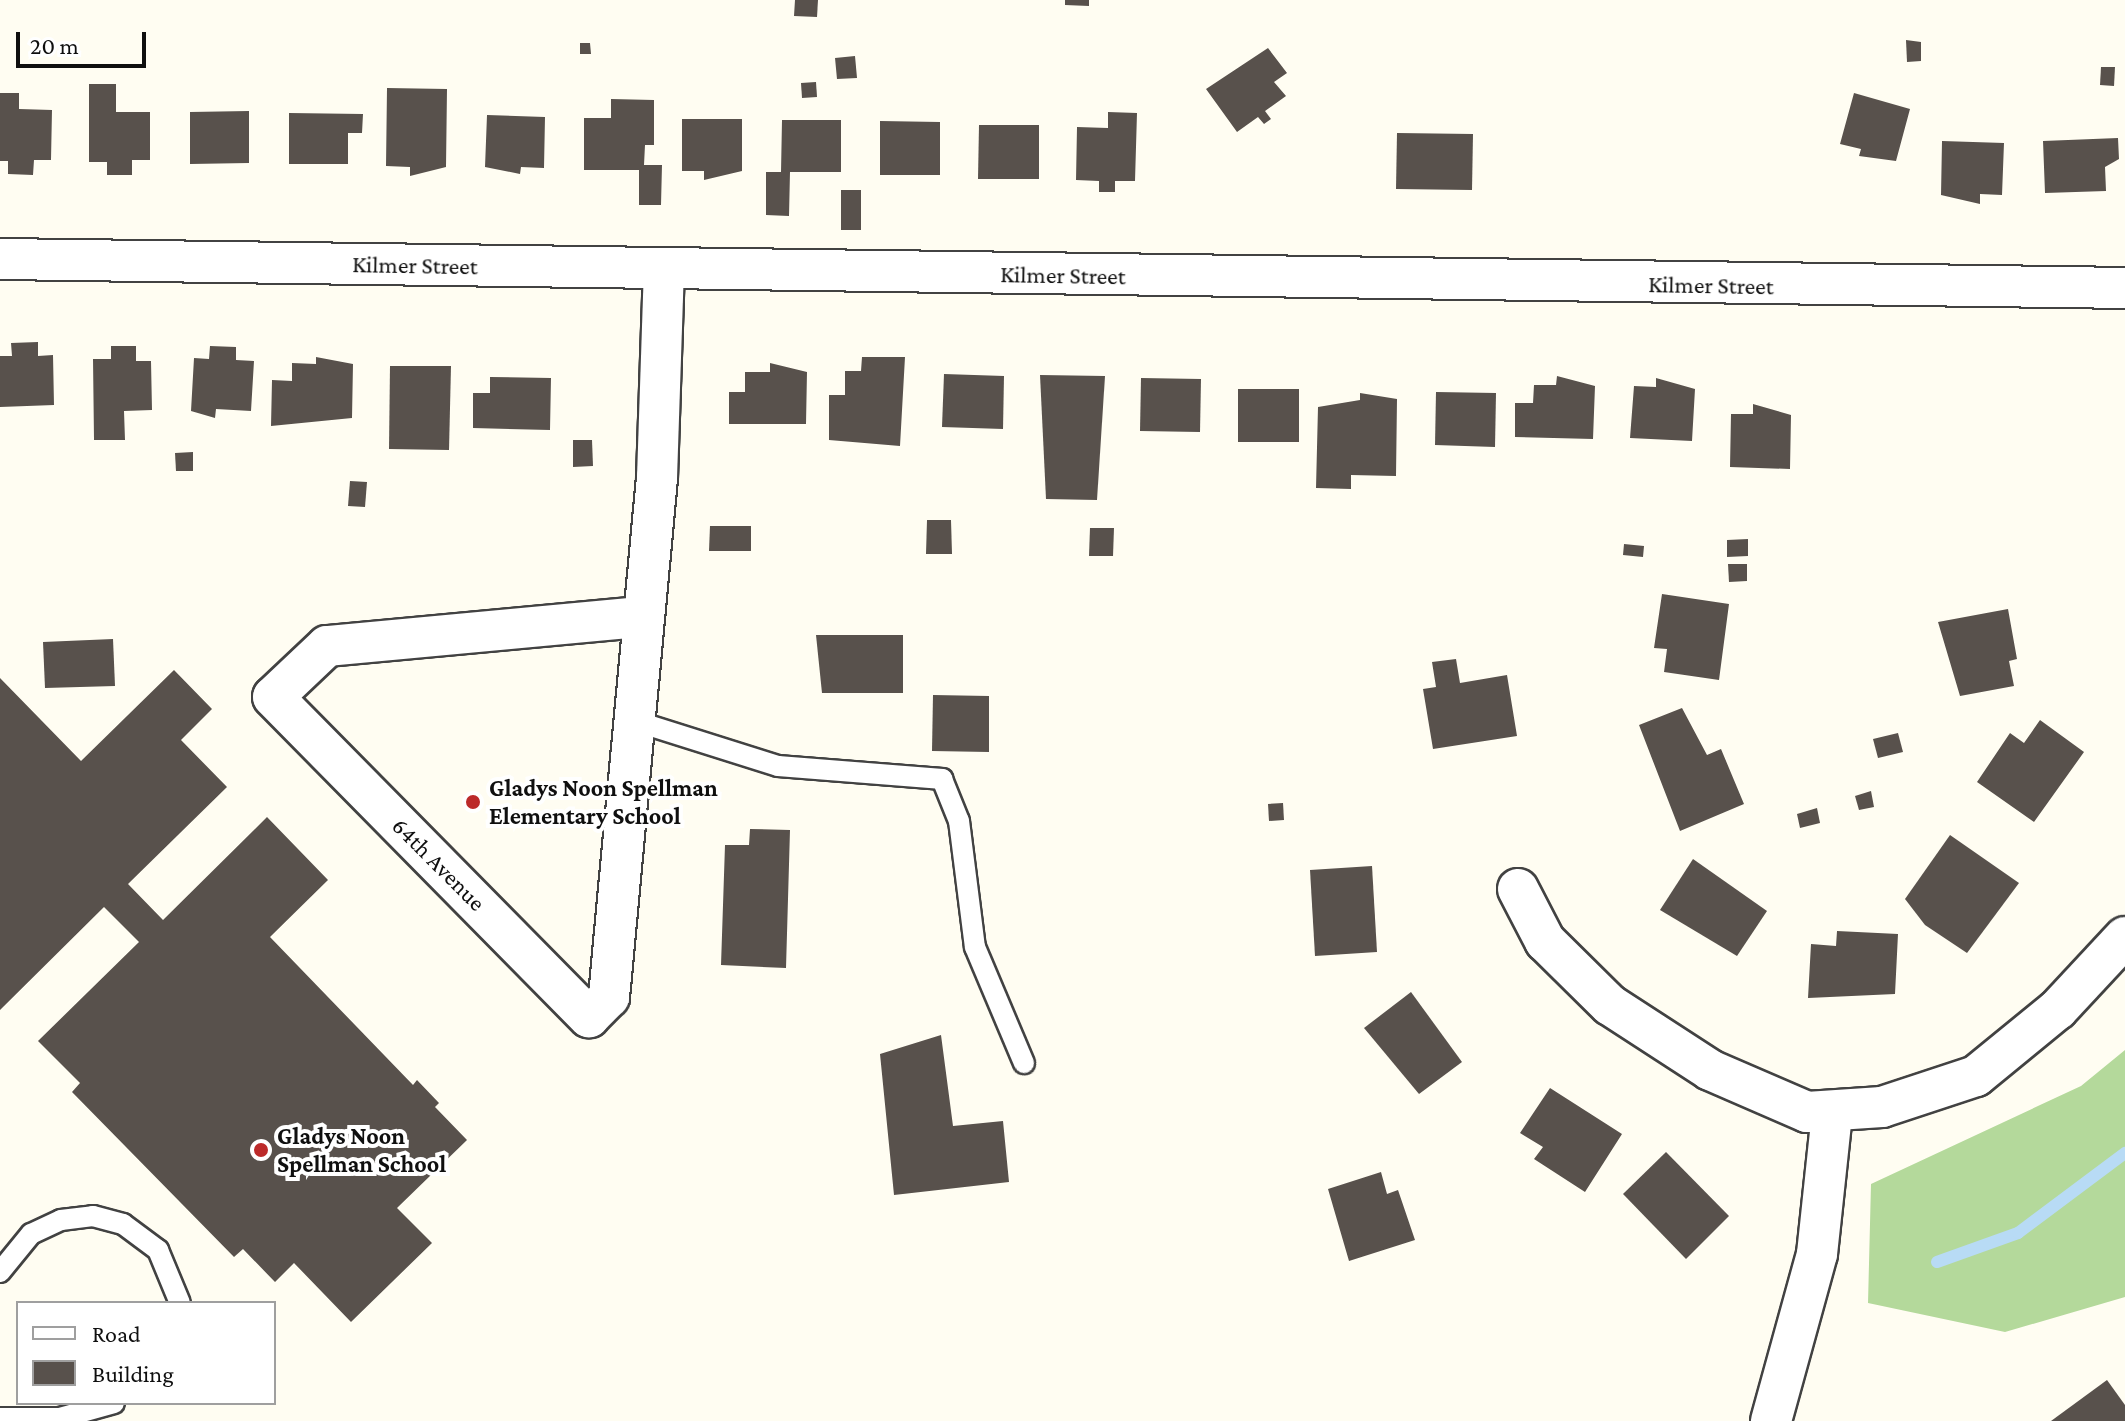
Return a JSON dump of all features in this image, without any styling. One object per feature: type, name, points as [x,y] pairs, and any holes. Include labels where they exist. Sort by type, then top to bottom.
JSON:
[{"type":"street","name":"Kilmer Street","points":[[0,259],[2125,288]]},
{"type":"street","name":"64th Avenue","points":[[640,617],[327,646],[273,697],[589,1017],[609,997],[640,617],[664,378],[664,269]]},
{"type":"street","points":[[1518,889],[1545,941],[1641,1027],[1779,1103],[1832,1113],[1882,1107],[1976,1076],[2058,1009],[2125,937]]},
{"type":"street","points":[[1771,1421],[1817,1254],[1832,1113]]},
{"type":"lane","points":[[632,720],[778,766],[942,779],[959,821],[975,947],[1024,1063]]},
{"type":"lane","points":[[0,1272],[31,1234],[61,1220],[93,1216],[123,1224],[158,1250],[179,1301]]},
{"type":"lane","points":[[0,1418],[60,1418],[107,1405]]},
{"type":"green space","points":[[2125,1050],[2125,1297],[2005,1332],[1868,1303],[1871,1184],[2081,1086]]},
{"type":"building","points":[[795,0],[818,0],[817,17],[794,16]]},
{"type":"building","points":[[1065,0],[1089,0],[1089,6],[1065,5]]},
{"type":"building","points":[[1906,40],[1921,42],[1921,61],[1907,62]]},
{"type":"building","points":[[580,43],[590,43],[591,54],[580,54]]},
{"type":"building","points":[[1268,48],[1287,73],[1274,82],[1286,96],[1265,111],[1271,119],[1264,124],[1258,117],[1237,132],[1206,89]]},
{"type":"building","points":[[855,56],[857,78],[837,79],[835,58]]},
{"type":"building","points":[[2101,67],[2115,67],[2114,86],[2100,85]]},
{"type":"building","points":[[816,82],[817,97],[802,98],[801,83]]},
{"type":"building","points":[[89,84],[116,84],[116,112],[150,112],[150,160],[132,160],[132,175],[107,175],[107,162],[89,162]]},
{"type":"building","points":[[387,88],[447,89],[446,167],[410,176],[410,167],[386,166]]},
{"type":"building","points":[[0,93],[19,93],[19,109],[52,110],[51,160],[34,160],[33,175],[8,174],[8,161],[0,161]]},
{"type":"building","points":[[1854,93],[1910,109],[1896,161],[1859,156],[1861,149],[1840,144]]},
{"type":"building","points":[[611,99],[654,100],[654,145],[645,145],[644,165],[662,165],[661,205],[639,205],[639,170],[584,170],[584,118],[611,118]]},
{"type":"building","points":[[249,111],[249,163],[190,164],[190,112]]},
{"type":"building","points":[[1108,112],[1137,113],[1135,181],[1115,181],[1115,192],[1099,192],[1099,181],[1076,180],[1077,127],[1108,128]]},
{"type":"building","points":[[289,113],[363,114],[362,133],[348,133],[348,164],[289,164]]},
{"type":"building","points":[[487,115],[545,117],[544,168],[521,167],[520,174],[485,167]]},
{"type":"building","points":[[682,119],[742,119],[742,171],[704,180],[704,171],[682,171]]},
{"type":"building","points":[[782,120],[841,120],[841,172],[790,172],[789,216],[766,215],[766,172],[781,172]]},
{"type":"building","points":[[880,121],[940,122],[940,175],[880,175]]},
{"type":"building","points":[[979,125],[1039,125],[1039,179],[978,179]]},
{"type":"building","points":[[1397,133],[1473,134],[1472,190],[1396,189]]},
{"type":"building","points":[[2118,138],[2119,159],[2105,167],[2106,191],[2045,193],[2043,141]]},
{"type":"building","points":[[1942,141],[2004,143],[2002,195],[1980,194],[1980,204],[1941,195]]},
{"type":"building","points":[[841,190],[861,190],[861,230],[841,230]]},
{"type":"building","points":[[38,342],[38,356],[53,355],[54,405],[0,407],[0,356],[12,356],[11,343]]},
{"type":"building","points":[[111,346],[136,346],[136,361],[151,361],[152,410],[124,411],[125,440],[94,440],[93,359],[111,359]]},
{"type":"building","points":[[210,346],[236,347],[236,360],[254,361],[251,411],[216,409],[215,418],[191,411],[194,358],[209,359]]},
{"type":"building","points":[[316,357],[353,364],[352,418],[271,426],[272,380],[292,381],[292,363],[316,364]]},
{"type":"building","points":[[862,357],[905,357],[900,446],[829,440],[829,395],[845,395],[845,371],[861,371]]},
{"type":"building","points":[[770,363],[807,372],[806,424],[729,424],[729,392],[745,392],[745,372],[770,372]]},
{"type":"building","points":[[390,366],[451,366],[449,450],[389,449]]},
{"type":"building","points":[[944,374],[1004,376],[1003,429],[942,427]]},
{"type":"building","points":[[1040,375],[1105,376],[1097,500],[1046,499]]},
{"type":"building","points":[[1557,376],[1595,386],[1593,439],[1515,437],[1515,403],[1533,403],[1534,385],[1556,385]]},
{"type":"building","points":[[490,377],[551,378],[550,430],[473,428],[473,393],[490,393]]},
{"type":"building","points":[[1141,378],[1201,379],[1200,432],[1140,431]]},
{"type":"building","points":[[1656,378],[1695,389],[1692,441],[1630,438],[1634,386],[1656,387]]},
{"type":"building","points":[[1238,389],[1299,389],[1299,442],[1238,442]]},
{"type":"building","points":[[1436,392],[1496,393],[1495,447],[1435,445]]},
{"type":"building","points":[[1360,393],[1397,399],[1396,476],[1351,475],[1351,489],[1316,488],[1318,407],[1360,400]]},
{"type":"building","points":[[1753,404],[1791,415],[1790,469],[1730,467],[1731,414],[1753,414]]},
{"type":"building","points":[[573,440],[592,440],[593,466],[573,467]]},
{"type":"building","points":[[193,452],[193,471],[176,471],[175,453]]},
{"type":"building","points":[[350,481],[367,482],[365,507],[348,506]]},
{"type":"building","points":[[927,520],[951,520],[952,554],[926,554]]},
{"type":"building","points":[[710,526],[751,526],[751,551],[709,551]]},
{"type":"building","points":[[1090,528],[1114,528],[1113,556],[1089,556]]},
{"type":"building","points":[[1748,539],[1748,556],[1727,557],[1727,540]]},
{"type":"building","points":[[1624,544],[1644,546],[1643,557],[1623,555]]},
{"type":"building","points":[[1728,564],[1747,564],[1747,581],[1729,582]]},
{"type":"building","points":[[1662,594],[1729,604],[1719,680],[1664,672],[1667,649],[1654,648]]},
{"type":"building","points":[[2008,609],[2017,659],[2009,661],[2014,686],[1960,696],[1938,622]]},
{"type":"building","points":[[816,635],[903,635],[903,693],[822,693]]},
{"type":"building","points":[[113,639],[115,686],[45,688],[43,642]]},
{"type":"building","points":[[1456,659],[1460,683],[1507,675],[1517,736],[1433,749],[1423,689],[1436,687],[1432,662]]},
{"type":"building","points":[[174,670],[212,709],[181,740],[227,787],[128,884],[163,920],[267,817],[328,880],[270,937],[413,1085],[417,1080],[439,1103],[435,1107],[467,1140],[397,1208],[432,1243],[351,1322],[294,1263],[275,1282],[243,1249],[234,1257],[72,1092],[80,1083],[38,1041],[139,942],[104,907],[0,1010],[0,678],[81,761]]},
{"type":"building","points":[[933,695],[989,696],[989,752],[932,751]]},
{"type":"building","points":[[1682,708],[1707,755],[1721,749],[1744,804],[1680,831],[1639,725]]},
{"type":"building","points":[[2040,720],[2084,752],[2034,822],[1977,782],[2010,733],[2024,743]]},
{"type":"building","points":[[1898,733],[1903,752],[1878,758],[1873,739]]},
{"type":"building","points":[[1871,791],[1874,807],[1859,810],[1855,796]]},
{"type":"building","points":[[1283,803],[1284,820],[1269,821],[1268,804]]},
{"type":"building","points":[[1817,808],[1820,823],[1800,828],[1797,814]]},
{"type":"building","points":[[750,829],[790,830],[786,968],[721,965],[725,845],[749,845]]},
{"type":"building","points":[[1950,835],[2019,883],[1967,953],[1925,925],[1905,899]]},
{"type":"building","points":[[1693,859],[1767,911],[1737,956],[1660,910]]},
{"type":"building","points":[[1372,866],[1377,952],[1315,956],[1310,870]]},
{"type":"building","points":[[1837,931],[1898,934],[1895,994],[1808,998],[1811,944],[1836,946]]},
{"type":"building","points":[[1411,992],[1462,1062],[1419,1094],[1364,1028]]},
{"type":"building","points":[[941,1035],[953,1126],[1003,1121],[1009,1182],[894,1195],[880,1054]]},
{"type":"building","points":[[1550,1088],[1622,1134],[1585,1192],[1534,1159],[1543,1147],[1520,1133]]},
{"type":"building","points":[[1666,1152],[1729,1216],[1686,1259],[1623,1194]]},
{"type":"building","points":[[1381,1172],[1387,1194],[1398,1190],[1415,1240],[1349,1261],[1328,1189]]},
{"type":"building","points":[[2107,1380],[2125,1405],[2125,1421],[2051,1421]]},
{"type":"waterway","points":[[1937,1262],[2018,1233],[2125,1153]]},
{"type":"place","name":"Gladys Noon Spellman Elementary School","points":[[473,802]]},
{"type":"place","name":"Gladys Noon Spellman School","points":[[261,1150]]}]
